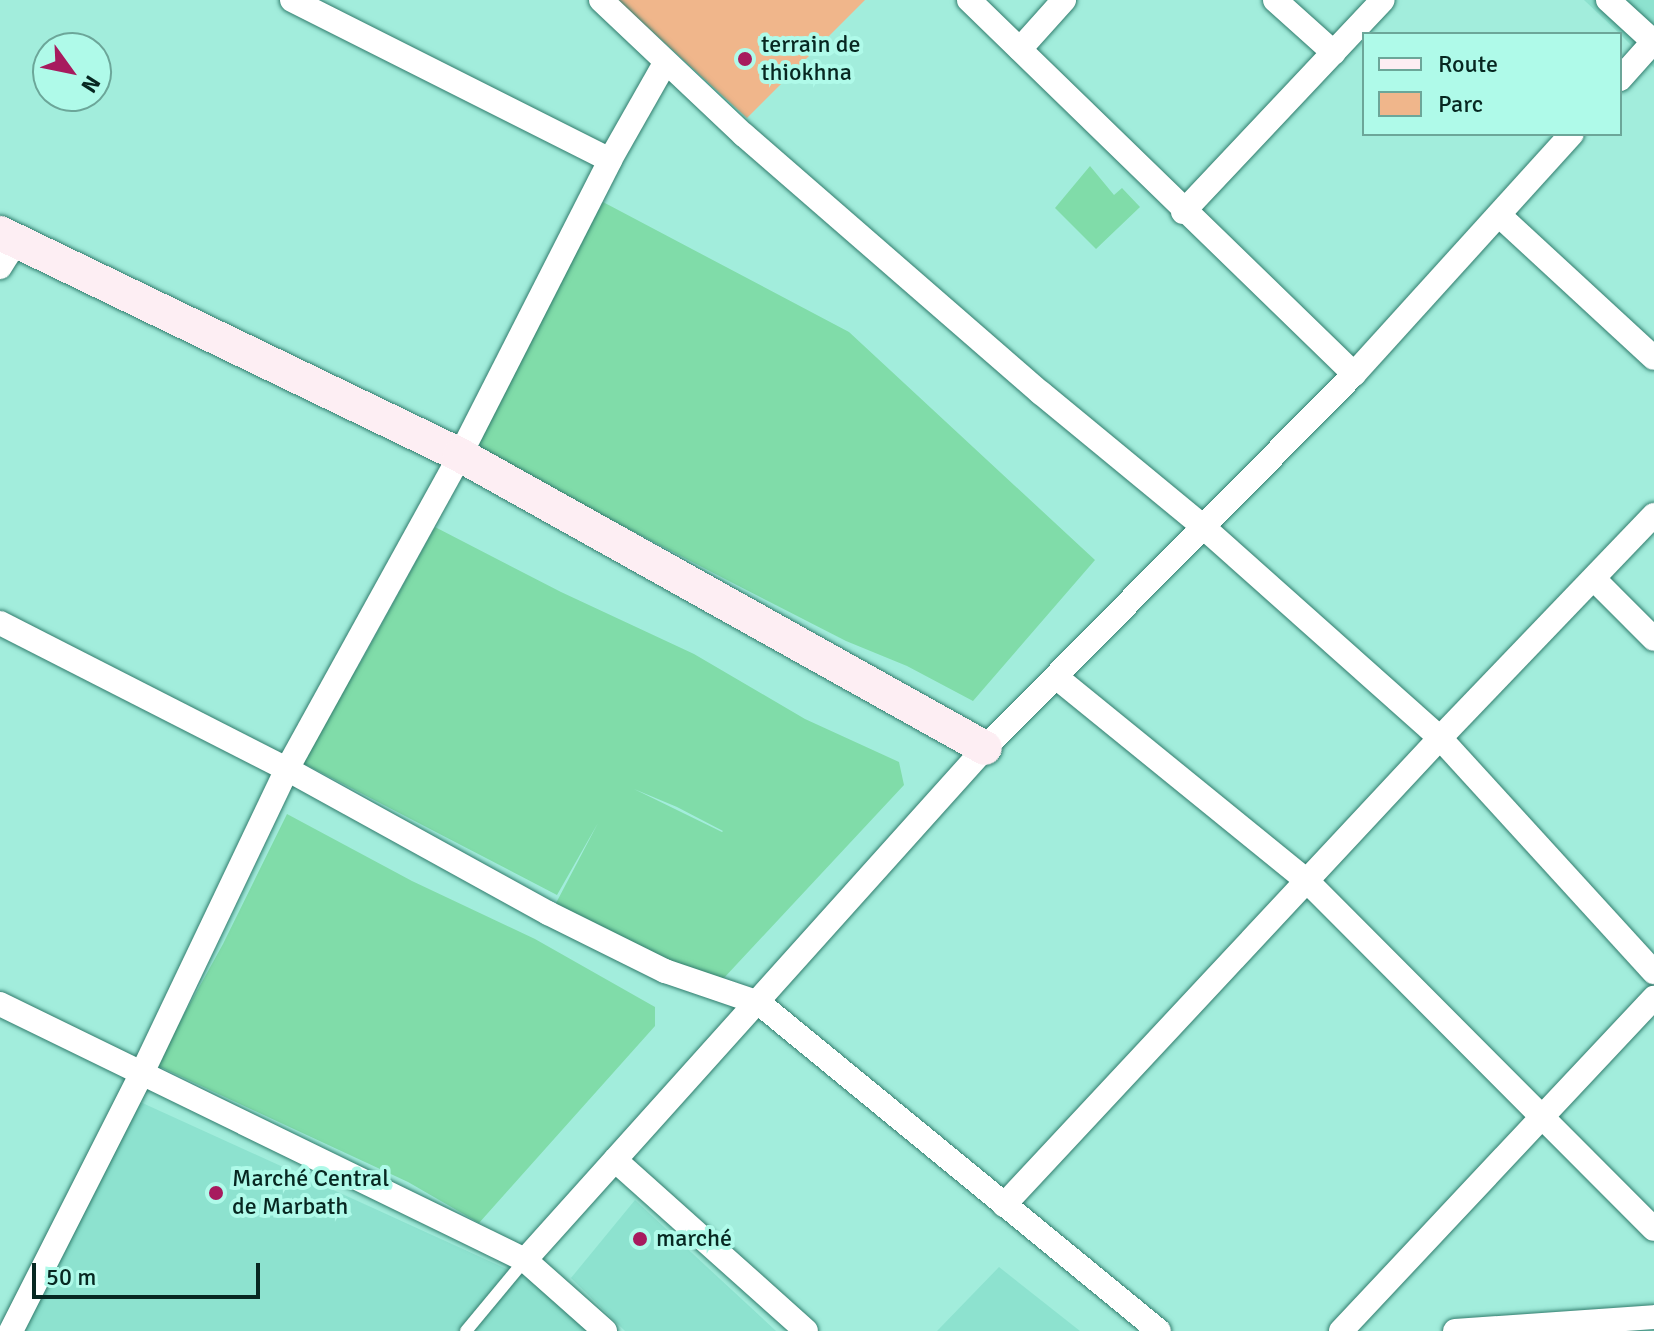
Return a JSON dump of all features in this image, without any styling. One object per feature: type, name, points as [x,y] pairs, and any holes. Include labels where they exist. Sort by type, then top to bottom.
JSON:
[{"type":"street","points":[[292,0],[610,160]]},
{"type":"street","points":[[601,0],[665,63],[1029,383],[1201,525],[1440,738],[1654,972]]},
{"type":"street","points":[[969,0],[1183,212],[1354,374]]},
{"type":"street","points":[[1020,49],[1064,0]]},
{"type":"street","points":[[1275,0],[1334,53]]},
{"type":"street","points":[[1183,212],[1383,0]]},
{"type":"street","points":[[1608,0],[1654,42],[1622,77]]},
{"type":"street","points":[[11,1331],[142,1073],[287,769],[460,455],[610,160],[665,63]]},
{"type":"street","points":[[525,1260],[985,748],[1201,525],[1354,374],[1570,136]]},
{"type":"street","points":[[1500,216],[1654,358]]},
{"type":"street","points":[[5,247],[460,455],[985,748]]},
{"type":"street","points":[[1004,1205],[1440,738],[1595,580],[1654,515]]},
{"type":"street","points":[[1595,580],[1654,639]]},
{"type":"street","points":[[0,623],[287,769],[548,913],[652,965],[759,1003],[1159,1331]]},
{"type":"street","points":[[1056,677],[1307,881],[1543,1114],[1654,1229]]},
{"type":"street","points":[[1341,1331],[1654,998]]},
{"type":"street","points":[[0,1004],[525,1260],[605,1331]]},
{"type":"street","points":[[615,1160],[806,1331]]},
{"type":"street","points":[[1455,1331],[1654,1317]]},
{"type":"lane","points":[[466,1331],[525,1260]]},
{"type":"shaded area","points":[[1584,0],[1654,0],[1654,68],[1622,36],[1622,32],[1618,32]]},
{"type":"shaded area","name":"Marché Central de Marbath","points":[[138,1101],[542,1285],[590,1331],[20,1331]]},
{"type":"shaded area","name":"marché","points":[[635,1200],[776,1331],[625,1331],[571,1278]]},
{"type":"shaded area","points":[[999,1267],[1080,1331],[937,1331]]},
{"type":"green space","name":"terrain de thiokhna","points":[[618,0],[865,0],[747,118]]},
{"type":"building","points":[[1090,166],[1114,195],[1122,188],[1140,207],[1096,249],[1055,208]]},
{"type":"building","points":[[603,202],[849,332],[1095,560],[973,701],[907,666],[846,641],[473,448]]},
{"type":"building","points":[[435,527],[561,592],[694,654],[805,719],[899,762],[904,785],[723,979],[671,963],[555,905],[598,823],[557,895],[299,761],[362,660]],"holes":[[[634,789],[677,807],[723,831]]]},
{"type":"building","points":[[287,814],[412,881],[535,939],[655,1007],[655,1026],[479,1223],[408,1182],[156,1065],[223,944]]},
{"type":"place","name":"terrain de thiokhna","points":[[745,59]]},
{"type":"place","name":"Marché Central de Marbath","points":[[216,1193]]},
{"type":"place","name":"marché","points":[[640,1239]]}]
